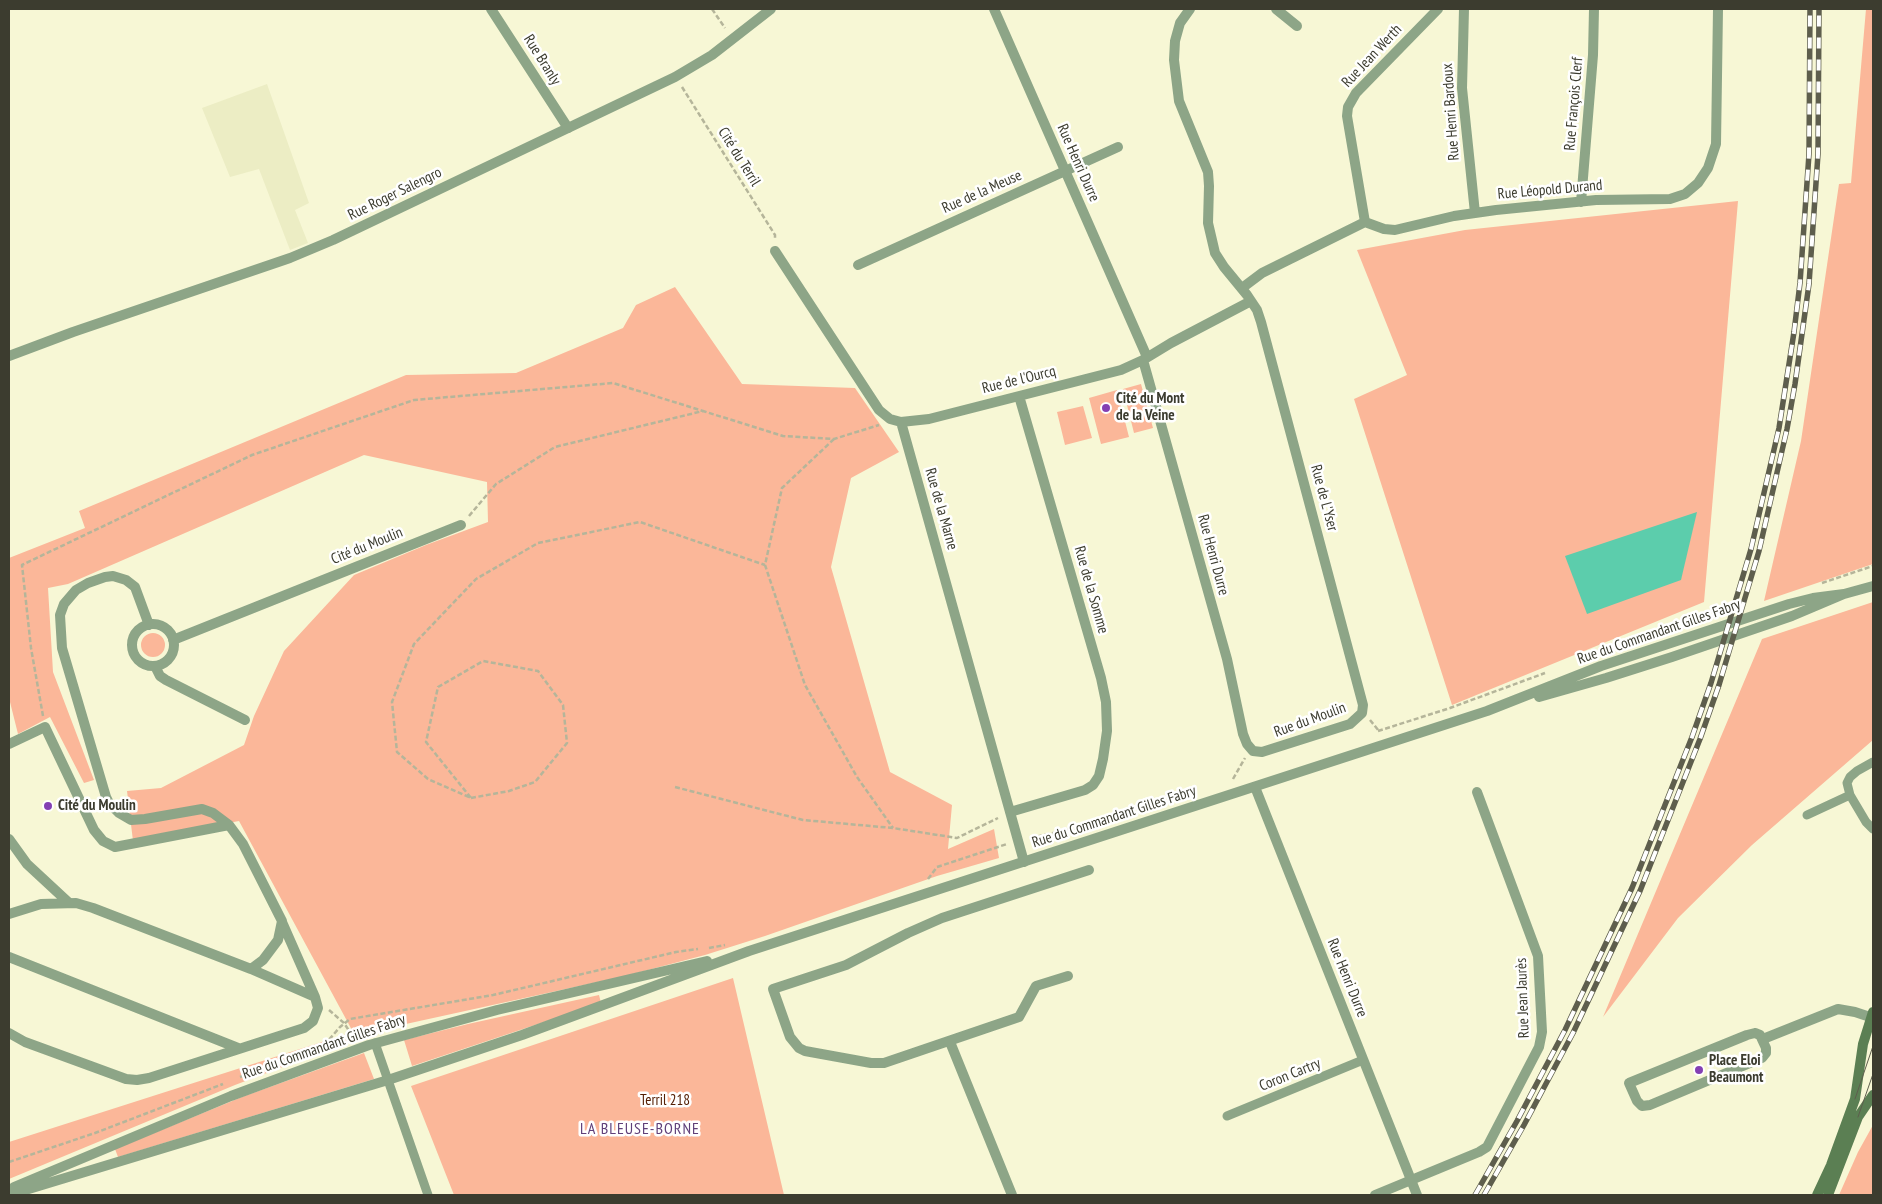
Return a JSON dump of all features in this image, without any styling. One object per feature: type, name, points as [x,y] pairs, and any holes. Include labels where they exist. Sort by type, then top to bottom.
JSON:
[{"type":"main road","points":[[1817,1195],[1833,1160],[1855,1099],[1863,1044],[1872,1016]]},
{"type":"main road","points":[[1828,1195],[1858,1117],[1873,1095]]},
{"type":"street","name":"Rue Branly","points":[[491,9],[568,128]]},
{"type":"street","name":"Rue Roger Salengro","points":[[9,356],[305,252],[675,77],[701,62],[771,9]]},
{"type":"street","name":"Rue Henri Durre","points":[[994,9],[1145,359],[1226,659],[1243,734],[1254,750]]},
{"type":"street","name":"Rue de L'Yser","points":[[1190,9],[1180,22],[1175,41],[1174,60],[1177,92],[1185,118],[1208,172],[1208,223],[1213,245],[1224,267],[1251,301],[1261,322],[1363,705]]},
{"type":"street","points":[[1276,9],[1297,26]]},
{"type":"street","name":"Rue Jean Werth","points":[[1365,222],[1347,116],[1348,107],[1356,93],[1438,9]]},
{"type":"street","name":"Rue Henri Bardoux","points":[[1464,9],[1462,88],[1475,213]]},
{"type":"street","name":"Rue François Clerf","points":[[1581,202],[1593,56],[1594,9]]},
{"type":"street","name":"Rue Léopold Durand","points":[[1365,222],[1384,229],[1395,230],[1475,213],[1581,202],[1662,199],[1678,197],[1692,190],[1703,177],[1714,152],[1717,135],[1718,9]]},
{"type":"street","name":"Rue de la Meuse","points":[[858,265],[1118,147]]},
{"type":"street","points":[[1242,288],[1262,273],[1365,222]]},
{"type":"street","name":"Rue de la Marne","points":[[775,251],[878,410],[896,420],[1024,862]]},
{"type":"street","name":"Rue de l'Ourcq","points":[[896,420],[929,419],[1114,372],[1145,359],[1171,343],[1251,301]]},
{"type":"street","name":"Rue de la Somme","points":[[1010,812],[1085,790],[1096,781],[1105,751],[1107,721],[1103,686],[1018,396]]},
{"type":"street","name":"Cité du Moulin","points":[[173,640],[461,525]]},
{"type":"street","points":[[9,1033],[25,1042],[126,1079],[137,1080],[149,1078],[304,1028],[313,1021],[317,1012],[315,998],[282,921],[243,844],[229,825],[214,813],[202,809],[131,820],[113,808],[106,797],[62,648],[60,615],[64,604],[76,590],[88,583],[113,576],[126,580],[134,587],[149,625]]},
{"type":"street","name":"Rue du Commandant Gilles Fabry","points":[[9,1194],[388,1080],[522,1035],[749,951],[1487,711],[1606,678],[1672,657],[1792,616],[1844,594],[1873,586]]},
{"type":"street","name":"Rue du Commandant Gilles Fabry","points":[[1487,711],[1601,666],[1789,604],[1813,598],[1844,594]]},
{"type":"street","points":[[149,625],[162,626],[168,631],[173,640],[173,651],[170,658],[163,664],[155,666],[147,665],[140,661],[133,650],[136,634],[142,628],[149,625]]},
{"type":"street","points":[[155,666],[160,676],[166,680],[245,720]]},
{"type":"street","name":"Rue du Moulin","points":[[1254,750],[1272,750],[1350,724],[1362,713],[1363,705]]},
{"type":"street","points":[[9,744],[45,727],[94,830],[98,836],[109,844],[121,847],[229,825]]},
{"type":"street","name":"Rue Henri Durre","points":[[1255,787],[1411,1181]]},
{"type":"street","name":"Rue Jean Jaurès","points":[[1375,1195],[1480,1152],[1487,1146],[1536,1056],[1541,1040],[1538,956],[1477,792]]},
{"type":"street","points":[[9,839],[27,864],[68,902]]},
{"type":"street","points":[[1068,976],[1036,986],[1019,1017],[884,1063],[871,1063],[805,1051],[792,1042],[773,989],[846,965],[918,928],[942,918],[1089,870]]},
{"type":"street","points":[[9,914],[41,904],[68,902],[93,908],[251,969],[315,998]]},
{"type":"street","points":[[251,969],[263,960],[275,946],[280,934],[282,921]]},
{"type":"street","name":"Rue du Commandant Gilles Fabry","points":[[9,1190],[231,1096],[375,1043],[497,1010],[749,951]]},
{"type":"street","points":[[9,957],[238,1048]]},
{"type":"street","points":[[1763,1039],[1838,1009],[1872,1016]]},
{"type":"street","points":[[1755,1033],[1763,1039],[1766,1053],[1758,1060],[1650,1105],[1642,1106],[1637,1101],[1630,1083],[1747,1035],[1755,1033]]},
{"type":"street","points":[[950,1042],[1012,1195]]},
{"type":"street","points":[[1411,1181],[1417,1195]]},
{"type":"lane","points":[[1873,762],[1857,771],[1850,777],[1847,783],[1850,795],[1866,822],[1873,829]]},
{"type":"lane","points":[[1807,814],[1850,795]]},
{"type":"lane","points":[[375,1043],[428,1195]]},
{"type":"lane","name":"Coron Cartry","points":[[1227,1116],[1363,1060]]},
{"type":"path","points":[[712,9],[732,40]]},
{"type":"path","name":"Cité du Terril","points":[[675,77],[775,235],[775,251]]},
{"type":"path","points":[[45,727],[31,648],[22,566],[243,459],[414,400],[613,383],[783,436],[834,439],[896,420]]},
{"type":"path","points":[[461,525],[496,484],[555,447],[703,410]]},
{"type":"path","points":[[834,439],[782,488],[765,565],[805,685],[857,777],[893,828]]},
{"type":"path","points":[[471,798],[426,742],[438,687],[483,661],[538,672],[563,705],[567,743],[535,782],[509,791],[471,798],[428,779],[397,752],[392,702],[414,644],[476,579],[538,543],[640,522],[765,565]]},
{"type":"path","points":[[1817,585],[1873,566]]},
{"type":"path","points":[[1370,734],[1450,708],[1553,670]]},
{"type":"path","points":[[1240,777],[1233,779],[1254,750]]},
{"type":"path","points":[[675,786],[803,820],[893,828],[957,838],[1010,812]]},
{"type":"path","points":[[926,881],[937,867],[1018,840],[1096,824]]},
{"type":"path","points":[[233,1080],[316,1049],[332,1037],[344,1023],[357,1018],[513,991],[676,952],[727,944]]},
{"type":"path","points":[[315,998],[344,1023],[353,1037],[351,1051]]},
{"type":"path","points":[[9,1162],[95,1133],[224,1084]]},
{"type":"shaded area","points":[[267,84],[309,203],[295,210],[308,243],[290,250],[259,169],[230,177],[202,108]]},
{"type":"green space","points":[[1866,9],[1873,9],[1873,564],[1764,601],[1801,441],[1839,184],[1851,183]]},
{"type":"green space","points":[[1738,201],[1704,602],[1452,705],[1354,399],[1407,375],[1357,250],[1465,230]]},
{"type":"green space","points":[[675,287],[742,384],[855,388],[899,452],[851,478],[831,567],[890,772],[952,805],[948,849],[994,829],[999,858],[937,876],[705,955],[625,976],[383,1029],[235,1085],[9,1179],[9,1142],[353,1032],[239,821],[133,841],[127,791],[161,788],[244,745],[254,716],[284,651],[354,575],[488,522],[487,482],[364,455],[68,584],[48,588],[53,672],[94,780],[84,783],[50,717],[18,734],[9,698],[9,558],[85,528],[79,511],[406,375],[516,373],[623,328],[636,305]]},
{"type":"green space","points":[[1141,384],[1153,428],[1134,433],[1123,389]]},
{"type":"green space","points":[[1117,390],[1129,437],[1101,444],[1089,398]]},
{"type":"green space","points":[[1083,406],[1092,438],[1065,445],[1057,412]]},
{"type":"green space","points":[[1873,602],[1873,740],[1752,845],[1678,918],[1603,1017],[1762,639]]},
{"type":"green space","points":[[153,633],[162,636],[165,645],[162,654],[153,657],[144,654],[141,645],[144,636]]},
{"type":"green space","name":"Terril 218","points":[[733,978],[784,1195],[454,1195],[411,1086]]},
{"type":"green space","points":[[599,995],[601,1003],[412,1066],[404,1040],[468,1024]]},
{"type":"green space","points":[[364,1053],[374,1079],[118,1157],[115,1149],[242,1097]]},
{"type":"green space","points":[[1873,1125],[1873,1195],[1839,1195],[1858,1152]]},
{"type":"water","points":[[1697,512],[1681,580],[1587,614],[1565,556]]},
{"type":"tram line","points":[[1855,1099],[1873,1046]]},
{"type":"tram line","points":[[1858,1117],[1873,1074]]},
{"type":"railway","points":[[1475,1195],[1565,1030],[1632,888],[1692,737],[1711,683],[1751,549],[1779,428],[1800,283],[1809,154],[1810,9]]},
{"type":"railway","points":[[1484,1195],[1573,1033],[1640,891],[1700,739],[1719,685],[1759,551],[1787,429],[1809,284],[1818,154],[1819,9]]},
{"type":"place","name":"Cité du Mont de la Veine","points":[[1106,408]]},
{"type":"place","name":"Cité du Moulin","points":[[48,806]]},
{"type":"place","name":"Place Eloi Beaumont","points":[[1699,1070]]},
{"type":"district","name":"LA BLEUSE-BORNE","points":[[640,1129]]}]
